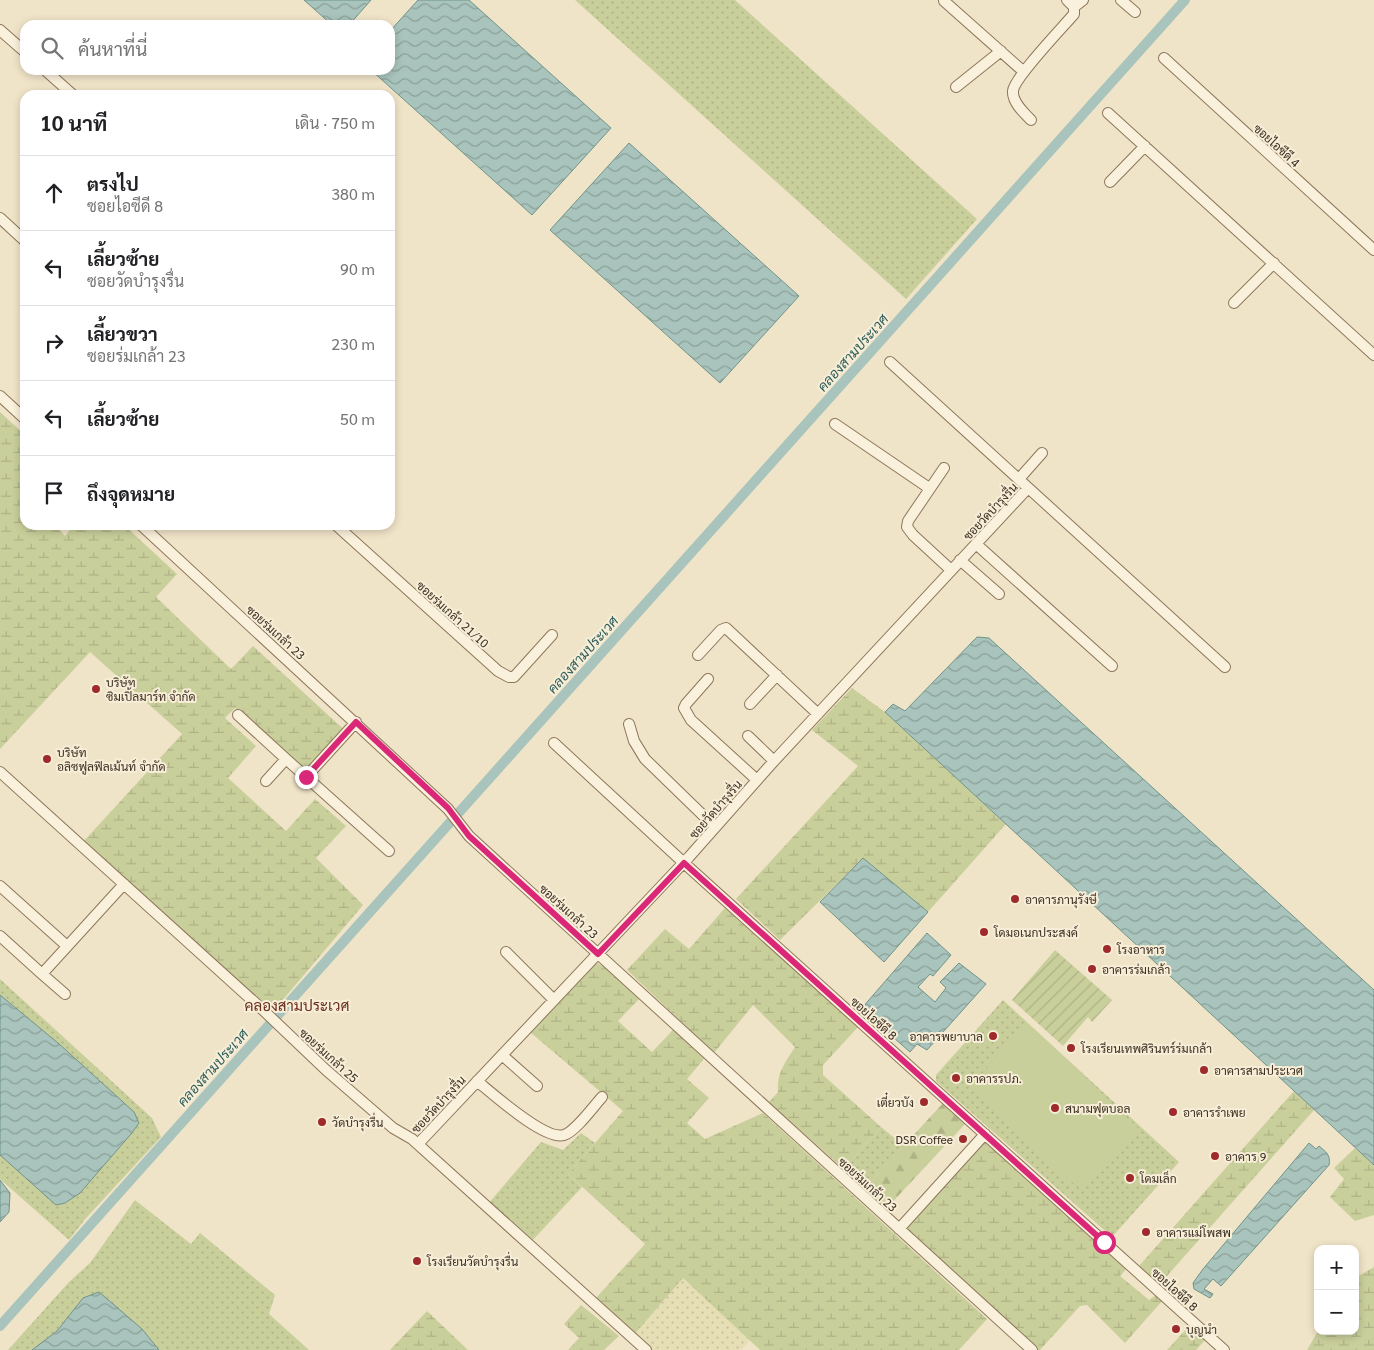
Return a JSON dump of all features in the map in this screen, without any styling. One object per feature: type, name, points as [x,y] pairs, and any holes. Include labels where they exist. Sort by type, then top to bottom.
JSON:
[{"type":"street","points":[[1031,120],[1017,105],[1012,89],[1024,72],[1074,14],[1070,4],[1083,0]]},
{"type":"street","points":[[1121,0],[1135,12]]},
{"type":"street","points":[[944,1],[1024,72]]},
{"type":"street","points":[[0,30],[20,48]]},
{"type":"street","points":[[956,87],[1001,51]]},
{"type":"street","name":"ซอยไอซีดี 4","points":[[1164,58],[1374,250]]},
{"type":"street","points":[[51,75],[67,90]]},
{"type":"street","points":[[1108,113],[1374,355]]},
{"type":"street","points":[[1110,182],[1145,146]]},
{"type":"street","points":[[0,218],[20,236]]},
{"type":"street","points":[[1234,303],[1274,263]]},
{"type":"street","points":[[890,362],[1225,667]]},
{"type":"street","points":[[0,396],[20,414]]},
{"type":"street","points":[[835,424],[929,488]]},
{"type":"street","points":[[1018,479],[1042,453]]},
{"type":"street","points":[[944,468],[908,521],[908,527],[913,535],[951,570]]},
{"type":"street","name":"ซอยวัดบำรุงรื่น","points":[[418,1144],[684,863],[756,780],[1028,488]]},
{"type":"street","name":"ซอยร่มเกล้า 23","points":[[146,530],[448,808],[469,836],[1032,1350]]},
{"type":"street","name":"ซอยร่มเกล้า 21/10","points":[[342,530],[504,675],[514,677],[552,635]]},
{"type":"street","points":[[976,544],[1112,666]]},
{"type":"street","points":[[960,560],[999,594]]},
{"type":"street","points":[[698,655],[721,630],[726,628],[818,714]]},
{"type":"street","points":[[750,704],[777,675]]},
{"type":"street","points":[[708,679],[686,704],[684,708],[685,713],[756,780]]},
{"type":"street","points":[[238,716],[389,851]]},
{"type":"street","points":[[306,777],[356,722]]},
{"type":"street","points":[[629,724],[634,741],[645,759],[715,827]]},
{"type":"street","points":[[748,736],[774,761]]},
{"type":"street","name":"ซอยไอซีดี 8","points":[[554,743],[684,863],[1224,1350]]},
{"type":"street","points":[[266,781],[286,759]]},
{"type":"street","name":"ซอยร่มเกล้า 25","points":[[0,772],[263,1010],[326,1070],[393,1128],[418,1144],[646,1350]]},
{"type":"street","points":[[42,974],[124,884]]},
{"type":"street","points":[[0,886],[67,946]]},
{"type":"street","points":[[0,936],[65,994]]},
{"type":"street","points":[[506,952],[554,1000]]},
{"type":"street","points":[[502,1055],[537,1086]]},
{"type":"street","points":[[477,1081],[520,1117],[531,1124],[558,1135],[571,1132],[602,1097]]},
{"type":"street","points":[[899,1229],[985,1134]]},
{"type":"shaded area","points":[[683,1278],[750,1340],[741,1350],[649,1350],[633,1336]]},
{"type":"green space","points":[[575,0],[735,0],[977,219],[906,299]]},
{"type":"green space","points":[[0,412],[20,430],[20,530],[60,530],[65,536],[70,530],[129,530],[177,574],[156,597],[231,669],[253,646],[350,735],[313,776],[235,708],[225,718],[256,746],[228,778],[286,831],[315,799],[346,826],[316,858],[363,905],[276,1008],[268,1010],[83,842],[182,734],[90,652],[0,749]]},
{"type":"green space","points":[[852,688],[885,712],[1006,824],[928,912],[863,858],[780,940],[736,899],[858,766],[812,730]]},
{"type":"green space","points":[[725,908],[858,1027],[823,1065],[823,1075],[881,1127],[844,1169],[769,1102],[778,1092],[780,1074],[795,1047],[753,1005],[714,1053],[627,970],[665,929],[689,949]]},
{"type":"green space","points":[[1055,950],[1112,1000],[1092,1022],[1088,1017],[1063,1046],[1012,1000]]},
{"type":"green space","points":[[597,963],[606,968],[639,999],[618,1021],[652,1052],[673,1030],[704,1059],[687,1079],[709,1098],[687,1123],[705,1139],[763,1113],[987,1319],[959,1350],[760,1350],[683,1278],[633,1336],[595,1299],[645,1244],[568,1174],[623,1111],[530,1032],[588,968]]},
{"type":"green space","points":[[0,979],[152,1118],[161,1137],[86,1218],[69,1240],[0,1179],[0,1155],[56,1205],[65,1203],[80,1193],[131,1134],[139,1122],[58,1043],[0,995]]},
{"type":"green space","points":[[1003,1000],[1179,1162],[1112,1237],[936,1081],[936,1075]]},
{"type":"green space","name":"สนามฟุตบอล","points":[[1026,1024],[1139,1129],[1086,1187],[1071,1182],[970,1087]]},
{"type":"green space","points":[[1294,1091],[1314,1110],[1159,1285],[1139,1266]]},
{"type":"green space","points":[[944,1102],[966,1123],[886,1209],[864,1189]]},
{"type":"green space","points":[[881,1127],[904,1146],[864,1189],[844,1169]]},
{"type":"green space","points":[[581,1133],[595,1143],[568,1174],[582,1187],[532,1241],[488,1204],[541,1142],[563,1150]]},
{"type":"green space","points":[[986,1140],[1128,1267],[1120,1276],[1149,1300],[1157,1294],[1163,1300],[1125,1343],[1087,1305],[1080,1306],[1038,1350],[905,1228]]},
{"type":"green space","points":[[1355,1148],[1374,1165],[1374,1215],[1355,1221],[1330,1197],[1344,1179],[1334,1168]]},
{"type":"green space","points":[[135,1200],[191,1244],[200,1233],[275,1295],[269,1314],[309,1350],[159,1350],[142,1329],[83,1298],[57,1331],[32,1350],[8,1350],[69,1282],[90,1263]]},
{"type":"green space","points":[[1374,1267],[1374,1350],[1307,1350],[1316,1335],[1359,1335],[1359,1276]]},
{"type":"green space","points":[[581,1305],[619,1336],[604,1350],[568,1350],[579,1338],[564,1324]]},
{"type":"green space","points":[[427,1311],[468,1350],[390,1350]]},
{"type":"green space","points":[[1190,1325],[1206,1339],[1196,1350],[1167,1350]]},
{"type":"water","points":[[304,0],[371,0],[353,20],[326,20]]},
{"type":"water","points":[[418,0],[469,0],[611,128],[532,215],[377,75],[395,75],[395,25]]},
{"type":"water","points":[[629,143],[799,296],[720,383],[550,230]]},
{"type":"water","points":[[977,637],[989,638],[1374,990],[1374,1165],[885,712],[893,704],[905,711]]},
{"type":"water","points":[[863,858],[928,912],[884,962],[820,902]]},
{"type":"water","points":[[927,933],[951,955],[933,976],[930,974],[918,987],[935,1002],[946,988],[940,982],[959,963],[986,984],[927,1050],[917,1044],[910,1052],[862,1008]]},
{"type":"water","points":[[0,995],[58,1043],[134,1112],[139,1123],[80,1193],[65,1203],[56,1205],[0,1155]]},
{"type":"water","points":[[1309,1143],[1316,1149],[1319,1146],[1326,1152],[1329,1156],[1329,1165],[1221,1286],[1213,1279],[1204,1289],[1213,1294],[1210,1298],[1194,1289],[1193,1283],[1203,1269]]},
{"type":"water","points":[[0,1180],[10,1193],[9,1212],[0,1222]]},
{"type":"water","points":[[99,1292],[142,1329],[159,1350],[32,1350],[57,1331],[83,1298]]},
{"type":"waterway","name":"คลองสามประเวศ","points":[[0,1326],[1185,0]]},
{"type":"place","name":"บริษัท ซิมเปิ้ลมาร์ท จำกัด","points":[[96,689]]},
{"type":"place","name":"บริษัท อลิซฟูลฟิลเม้นท์ จำกัด","points":[[47,759]]},
{"type":"place","name":"อาคารภานุรังษี","points":[[1015,899]]},
{"type":"place","name":"โดมอเนกประสงค์","points":[[984,932]]},
{"type":"place","name":"โรงอาหาร","points":[[1107,949]]},
{"type":"place","name":"อาคารร่มเกล้า","points":[[1092,969]]},
{"type":"place","name":"อาคารพยาบาล","points":[[993,1036]]},
{"type":"place","name":"โรงเรียนเทพศิรินทร์ร่มเกล้า","points":[[1071,1048]]},
{"type":"place","name":"อาคารสามประเวศ","points":[[1204,1070]]},
{"type":"place","name":"อาคารรปภ.","points":[[956,1078]]},
{"type":"place","name":"เตี๋ยวบัง","points":[[924,1102]]},
{"type":"place","name":"สนามฟุตบอล","points":[[1055,1108]]},
{"type":"place","name":"อาคารรำเพย","points":[[1173,1112]]},
{"type":"place","name":"วัดบำรุงรื่น","points":[[322,1122]]},
{"type":"place","name":"DSR Coffee","points":[[963,1139]]},
{"type":"place","name":"อาคาร 9","points":[[1215,1156]]},
{"type":"place","name":"โดมเล็ก","points":[[1130,1178]]},
{"type":"place","name":"อาคารแม่โพสพ","points":[[1146,1232]]},
{"type":"place","name":"โรงเรียนวัดบำรุงรื่น","points":[[417,1261]]},
{"type":"place","name":"บุญนำ","points":[[1176,1329]]},
{"type":"district","name":"คลองสามประเวศ","points":[[297,1004]]},
{"type":"route","points":[[306,777],[356,722],[448,808],[469,836],[598,954],[684,863],[1104,1242]]}]
